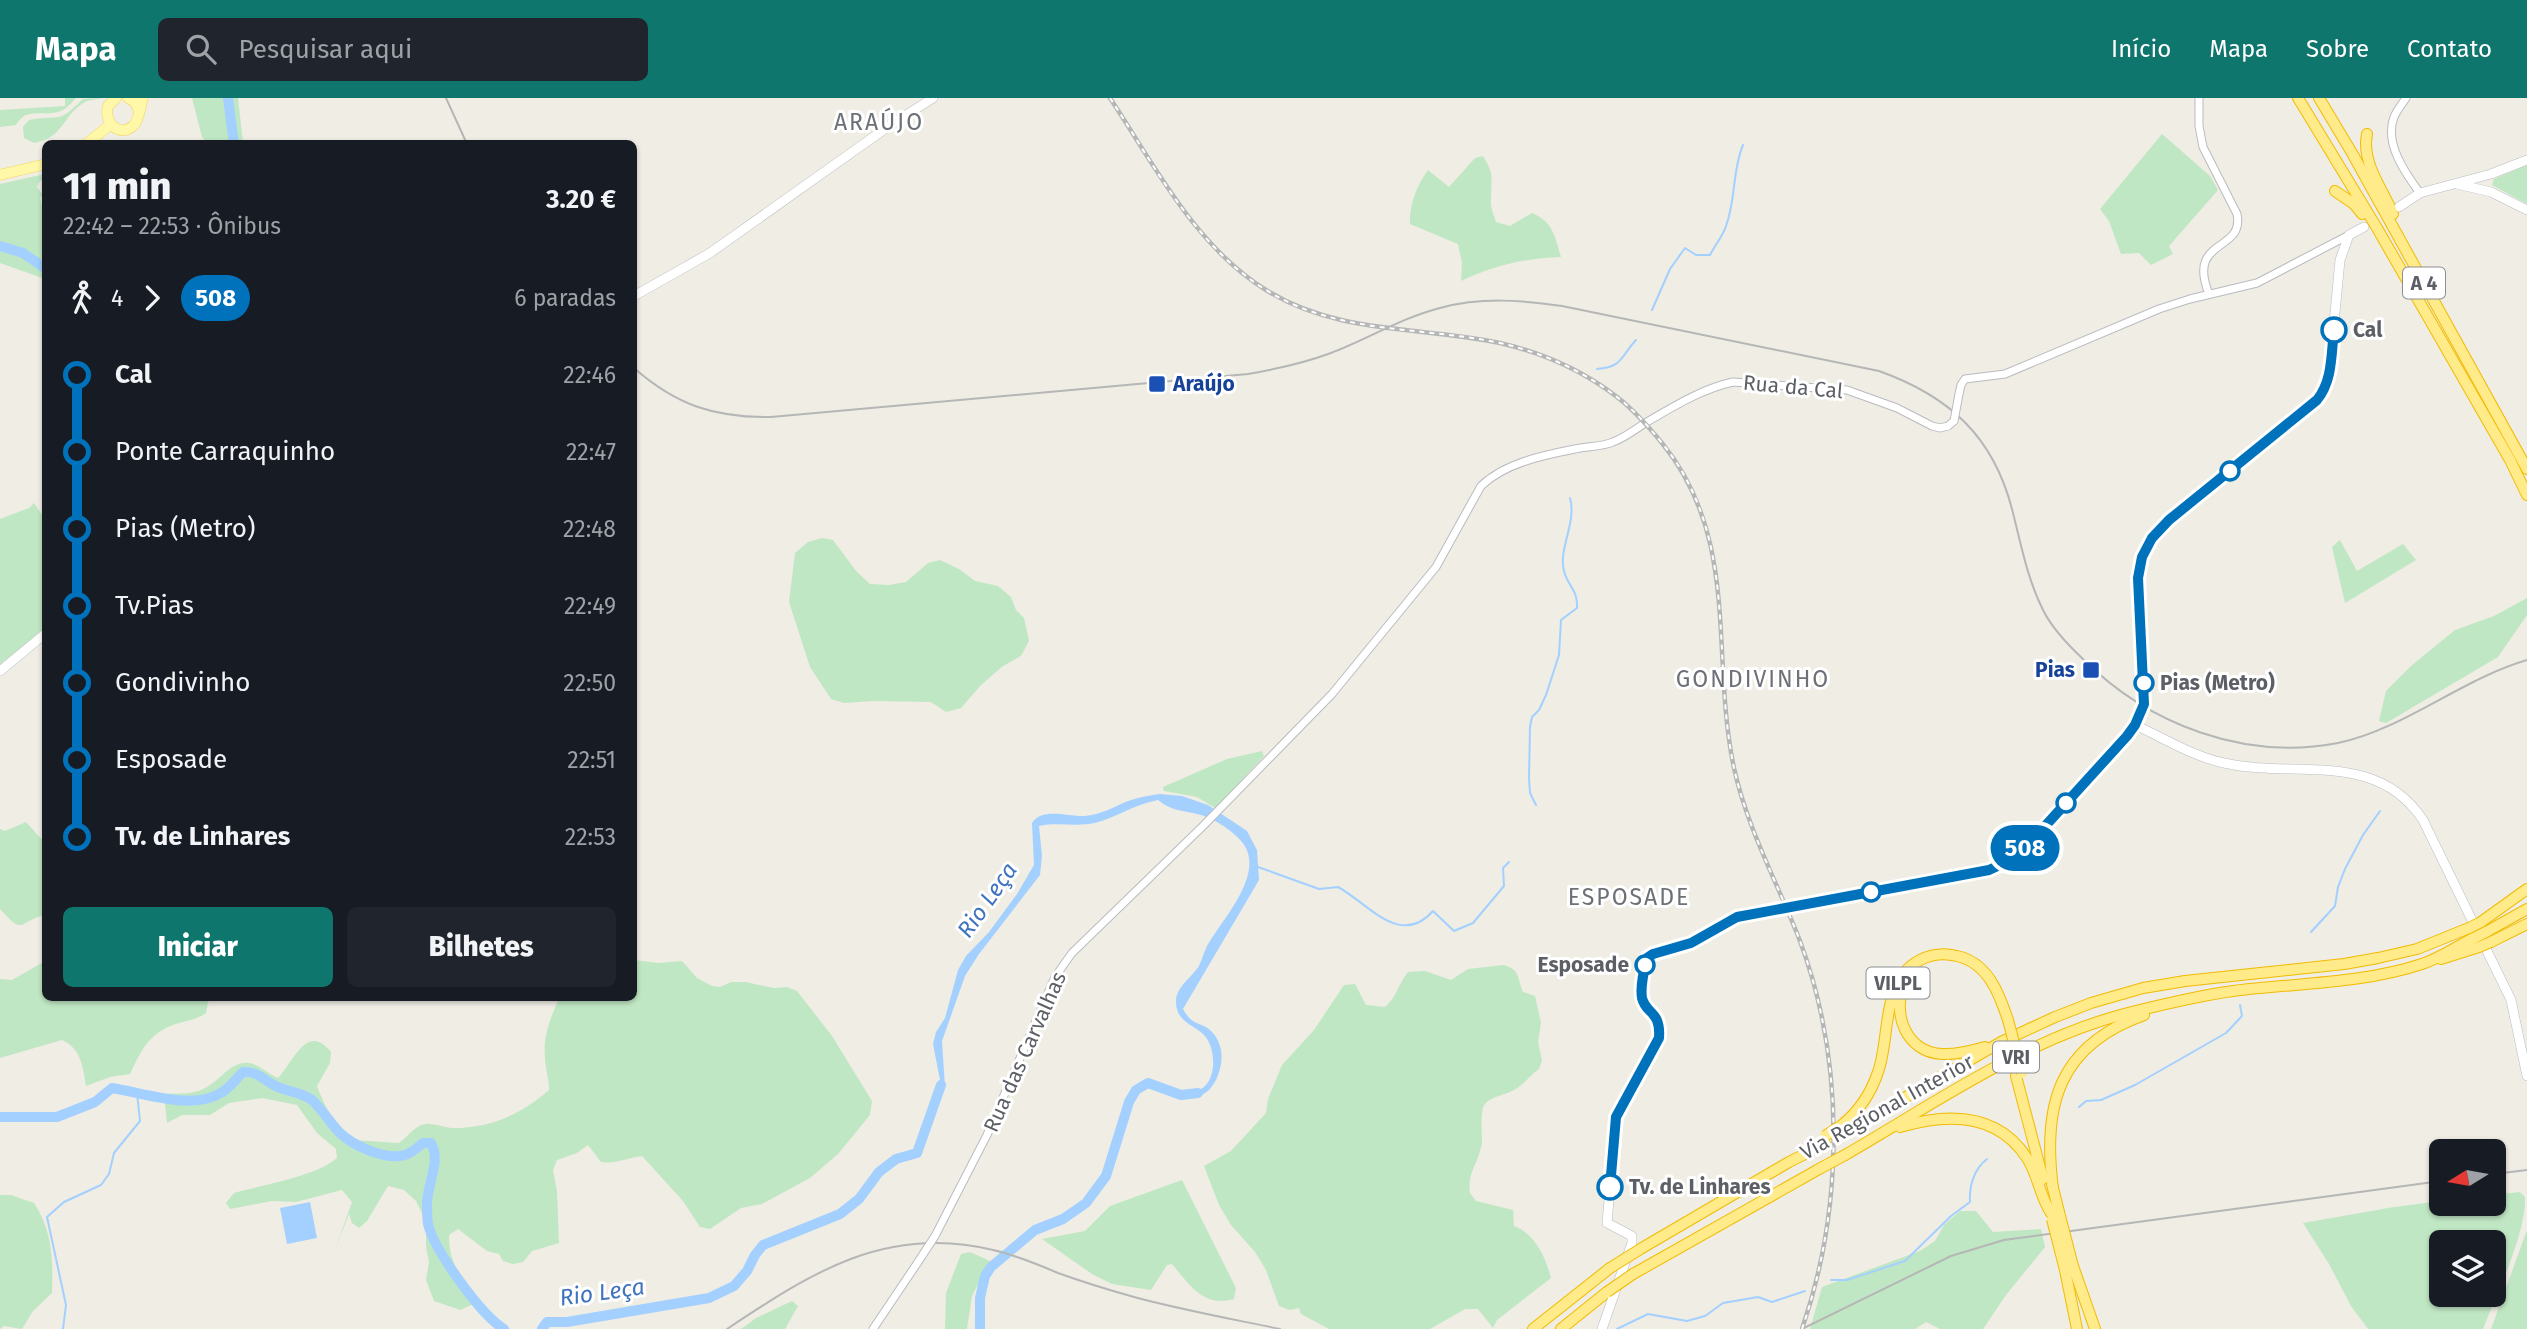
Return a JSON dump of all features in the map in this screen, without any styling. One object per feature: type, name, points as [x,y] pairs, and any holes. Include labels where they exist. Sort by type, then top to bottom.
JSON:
[{"type":"highway","name":"A 4","points":[[2298,98],[2377,228],[2511,460],[2527,495]]},
{"type":"highway","name":"A 4","points":[[2319,98],[2408,252],[2527,469]]},
{"type":"highway","points":[[2367,134],[2366,151],[2370,167],[2408,252]]},
{"type":"highway","points":[[2335,191],[2354,204],[2377,228]]},
{"type":"highway","points":[[2486,932],[2527,889]]},
{"type":"highway","name":"VRI","points":[[2486,932],[2527,897]]},
{"type":"highway","name":"VRI","points":[[2486,932],[2527,909]]},
{"type":"highway","points":[[2474,938],[2486,932],[2527,925]]},
{"type":"highway","name":"Via Regional Interior","points":[[1535,1327],[1609,1268],[1642,1248],[1842,1129],[2001,1042],[2055,1017],[2143,988],[2367,960],[2474,938],[2486,932]]},
{"type":"highway","name":"Via Regional Interior","points":[[1561,1329],[1633,1274],[2002,1063],[2053,1039],[2108,1018],[2162,1005],[2232,991],[2352,980],[2457,956],[2474,938]]},
{"type":"highway","name":"VILPL","points":[[1842,1129],[1862,1104],[1874,1083],[1882,1057],[1894,991],[1903,974],[1918,961],[1942,954],[1963,957],[1973,962],[1990,978],[1997,990],[2069,1268],[2077,1329]]},
{"type":"highway","name":"VILPL","points":[[2001,1042],[1952,1054],[1939,1054],[1920,1047],[1906,1033],[1901,1023],[1901,993],[1909,977],[1928,964],[1943,961],[1960,963],[1977,973],[1984,982],[2005,1022]]},
{"type":"highway","name":"VILPL","points":[[2055,1216],[2049,1150],[2050,1124],[2055,1100],[2066,1074],[2083,1051],[2103,1034],[2118,1025],[2153,1012],[2162,1005]]},
{"type":"highway","name":"VILPL","points":[[2019,1075],[2053,1188]]},
{"type":"highway","name":"VILPL","points":[[1881,1134],[1901,1126],[1940,1117],[1960,1118],[1987,1125],[2012,1141],[2028,1159],[2055,1216]]},
{"type":"highway","name":"VILPL","points":[[2069,1268],[2095,1329]]},
{"type":"main road","points":[[116,98],[107,109],[106,117],[110,125],[120,130],[130,128],[137,121],[144,98]]},
{"type":"main road","points":[[128,98],[135,102],[139,111]]},
{"type":"main road","points":[[637,294],[710,254],[889,126],[933,98]]},
{"type":"main road","points":[[91,140],[110,125]]},
{"type":"main road","points":[[2399,207],[2420,193],[2491,174],[2527,160]]},
{"type":"main road","points":[[0,175],[42,165]]},
{"type":"main road","points":[[2491,174],[2486,179],[2486,187],[2491,192]]},
{"type":"main road","points":[[2455,184],[2491,192],[2527,210]]},
{"type":"main road","points":[[1602,1329],[1632,1243],[1632,1236],[1607,1223],[1616,1117],[1659,1038],[1660,1026],[1655,1014],[1642,998],[1647,958],[1691,943],[1737,917],[1989,870],[2010,862],[2026,847],[2135,725],[2140,715],[2144,705],[2138,578],[2142,557],[2152,538],[2169,520],[2294,420],[2325,389],[2329,376],[2340,260],[2349,235],[2364,227]]},
{"type":"main road","points":[[0,671],[42,636]]},
{"type":"main road","points":[[2135,725],[2226,764],[2351,773],[2381,781],[2401,794],[2423,820],[2511,1000],[2527,1076]]},
{"type":"street","points":[[2199,98],[2199,125],[2203,147],[2237,214],[2238,222],[2235,233],[2209,255],[2203,266],[2203,277],[2209,294]]},
{"type":"street","points":[[2406,98],[2393,118],[2393,143],[2399,162],[2420,193]]},
{"type":"street","name":"Rua da Cal","points":[[1279,748],[1332,694],[1436,567],[1481,486],[1498,473],[1528,461],[1611,443],[1714,386],[1733,382],[1847,390],[1897,408],[1932,426],[1948,426],[1954,421],[1961,385],[1965,379],[2005,373],[2159,309],[2257,283],[2349,235]]},
{"type":"street","name":"Rua das Carvalhas","points":[[873,1329],[935,1236],[987,1135],[1055,977],[1072,953],[1279,748]]},
{"type":"green space","points":[[65,98],[76,98],[63,110],[26,115],[16,125],[0,127],[0,110],[65,106]]},
{"type":"green space","points":[[101,98],[87,101],[78,107],[52,136],[34,143],[24,138],[23,127],[29,120],[58,117],[83,99]]},
{"type":"green space","points":[[192,98],[238,98],[243,140],[204,140]]},
{"type":"green space","points":[[2162,134],[2210,176],[2218,190],[2169,246],[2173,254],[2151,265],[2139,253],[2121,254],[2109,221],[2100,209]]},
{"type":"green space","points":[[1483,156],[1491,173],[1491,205],[1496,222],[1510,226],[1532,213],[1549,225],[1561,257],[1510,264],[1461,281],[1462,263],[1458,244],[1410,224],[1414,196],[1428,170],[1449,187],[1475,158]]},
{"type":"green space","points":[[2527,165],[2527,204],[2492,185],[2494,179]]},
{"type":"green space","points":[[42,175],[37,187],[42,193],[42,278],[0,263],[0,184]]},
{"type":"green space","points":[[34,503],[42,515],[42,631],[0,664],[0,519],[29,508]]},
{"type":"green space","points":[[822,538],[833,540],[856,571],[870,584],[906,582],[928,563],[940,560],[975,581],[998,586],[1011,597],[1016,610],[1024,618],[1029,641],[1021,656],[1003,666],[981,685],[961,708],[946,712],[931,702],[844,703],[831,699],[810,667],[789,602],[795,553],[808,542]]},
{"type":"green space","points":[[2340,540],[2357,571],[2403,544],[2416,560],[2345,603],[2332,547]]},
{"type":"green space","points":[[2527,598],[2527,615],[2498,657],[2386,723],[2379,721],[2386,691],[2411,666],[2455,630],[2494,616]]},
{"type":"green space","points":[[1262,751],[1264,756],[1215,808],[1197,797],[1164,791],[1163,787],[1227,759]]},
{"type":"green space","points":[[26,822],[42,840],[42,916],[22,925],[14,923],[0,909],[0,829],[5,831]]},
{"type":"green space","points":[[637,960],[658,963],[682,961],[697,978],[712,986],[745,982],[774,988],[787,987],[797,991],[832,1036],[872,1101],[870,1115],[838,1154],[810,1178],[762,1204],[741,1208],[710,1229],[700,1227],[683,1201],[642,1156],[617,1162],[601,1162],[588,1145],[577,1153],[557,1160],[553,1170],[557,1192],[559,1243],[532,1251],[523,1262],[513,1264],[503,1261],[499,1254],[487,1251],[458,1229],[449,1235],[454,1264],[478,1302],[460,1310],[434,1301],[426,1280],[429,1262],[426,1226],[416,1201],[404,1190],[388,1186],[367,1221],[359,1228],[352,1223],[349,1214],[335,1250],[352,1202],[342,1190],[296,1202],[272,1201],[230,1209],[226,1203],[234,1193],[303,1175],[337,1158],[336,1149],[317,1133],[297,1105],[262,1098],[229,1103],[210,1115],[182,1115],[167,1123],[164,1094],[202,1090],[233,1067],[244,1063],[257,1066],[278,1078],[302,1047],[315,1041],[331,1052],[330,1063],[317,1086],[320,1094],[336,1122],[353,1140],[399,1143],[414,1129],[425,1124],[453,1128],[492,1123],[516,1113],[549,1090],[545,1061],[548,1026],[558,1001],[637,1001]]},
{"type":"green space","points":[[42,963],[42,1001],[208,1001],[206,1013],[169,1026],[154,1036],[143,1049],[130,1074],[110,1077],[86,1086],[77,1053],[62,1040],[0,1058],[0,979],[12,980]]},
{"type":"green space","points":[[1503,965],[1515,971],[1523,992],[1535,996],[1541,1023],[1538,1042],[1542,1060],[1539,1069],[1521,1085],[1491,1099],[1483,1107],[1482,1141],[1470,1179],[1470,1193],[1476,1201],[1513,1210],[1514,1226],[1528,1234],[1538,1247],[1551,1278],[1497,1320],[1493,1328],[1478,1309],[1465,1309],[1430,1329],[1329,1329],[1301,1314],[1299,1308],[1290,1310],[1279,1306],[1266,1270],[1219,1205],[1204,1166],[1231,1151],[1266,1113],[1268,1099],[1282,1065],[1314,1030],[1344,985],[1355,984],[1366,1005],[1385,1007],[1408,972],[1425,971],[1451,980],[1468,969]]},
{"type":"green space","points":[[1182,1180],[1236,1288],[1234,1299],[1223,1301],[1205,1297],[1191,1286],[1172,1264],[1167,1265],[1151,1290],[1112,1284],[1092,1274],[1042,1239],[1085,1231],[1110,1206]]},
{"type":"green space","points":[[2520,1192],[2525,1197],[2521,1227],[2506,1273],[2506,1230],[2429,1230],[2429,1307],[2492,1307],[2483,1329],[2368,1329],[2351,1306],[2303,1223],[2429,1203],[2429,1216],[2506,1216],[2506,1194]]},
{"type":"green space","points":[[0,1195],[11,1195],[34,1203],[45,1225],[51,1246],[52,1293],[33,1311],[22,1329],[4,1326],[0,1329]]},
{"type":"green space","points":[[1960,1211],[1976,1211],[1993,1232],[2041,1229],[2045,1247],[2006,1295],[1983,1329],[1940,1329],[1926,1322],[1915,1329],[1810,1329],[1822,1287],[1920,1251],[1935,1241],[1944,1225]]},
{"type":"green space","points":[[2527,1230],[2527,1329],[2491,1329],[2499,1307],[2506,1307],[2506,1288]]},
{"type":"green space","points":[[970,1252],[990,1261],[972,1296],[967,1329],[945,1329],[946,1293],[961,1254]]},
{"type":"green space","points":[[792,1301],[798,1306],[785,1329],[741,1329],[756,1318]]},
{"type":"water","points":[[1160,794],[1182,796],[1208,805],[1247,831],[1257,850],[1259,880],[1183,1009],[1190,1019],[1212,1032],[1219,1043],[1221,1062],[1213,1085],[1204,1094],[1185,1097],[1186,1094],[1198,1091],[1206,1085],[1212,1072],[1213,1056],[1205,1036],[1182,1019],[1176,1001],[1181,987],[1199,966],[1207,946],[1240,896],[1249,868],[1248,854],[1242,842],[1221,825],[1209,818],[1172,808],[1158,800],[1095,823],[1039,826],[1042,856],[1040,875],[965,976],[942,1041],[945,1087],[940,1100],[935,1095],[940,1080],[933,1044],[936,1032],[945,1018],[958,970],[966,956],[989,932],[1034,865],[1032,823],[1042,815],[1092,815],[1131,800]]},
{"type":"water","points":[[310,1202],[317,1238],[287,1244],[280,1208]]},
{"type":"waterway","name":"Rio Leça","points":[[228,98],[233,140]]},
{"type":"waterway","points":[[1652,310],[1670,269],[1685,248],[1696,255],[1710,255],[1723,233],[1743,145]]},
{"type":"waterway","name":"Rio Leça","points":[[0,246],[23,253],[42,266]]},
{"type":"waterway","points":[[1597,369],[1617,363],[1636,340]]},
{"type":"waterway","points":[[1536,805],[1530,793],[1529,778],[1532,717],[1539,710],[1546,695],[1559,655],[1561,620],[1577,608],[1576,596],[1563,563],[1572,507],[1570,498]]},
{"type":"waterway","points":[[2311,932],[2335,906],[2345,869],[2363,835],[2380,811]]},
{"type":"waterway","points":[[1258,867],[1319,889],[1338,887],[1373,912],[1397,924],[1409,925],[1421,921],[1433,911],[1454,931],[1473,923],[1504,886],[1503,868],[1509,862]]},
{"type":"waterway","points":[[2079,1107],[2086,1101],[2101,1100],[2135,1085],[2226,1033],[2242,1016],[2240,1005]]},
{"type":"waterway","name":"Rio Leça","points":[[0,1117],[57,1117],[95,1102],[112,1088],[169,1099],[199,1100],[224,1091],[243,1072],[248,1072],[259,1075],[277,1087],[312,1100],[340,1133],[368,1150],[400,1156],[423,1143],[431,1143],[435,1157],[427,1207],[432,1235],[471,1296],[494,1322],[504,1329]]},
{"type":"waterway","name":"Rio Leça","points":[[980,1329],[980,1298],[985,1276],[991,1267],[1035,1230],[1063,1219],[1086,1203],[1106,1176],[1129,1102],[1136,1090],[1148,1083],[1181,1095],[1198,1093]]},
{"type":"waterway","name":"Rio Leça","points":[[542,1329],[547,1322],[567,1322],[709,1298],[734,1286],[763,1245],[840,1214],[859,1199],[879,1172],[896,1159],[917,1153],[941,1085]]},
{"type":"waterway","points":[[63,1329],[66,1305],[47,1217],[64,1202],[101,1185],[109,1174],[114,1153],[140,1121],[137,1093]]},
{"type":"waterway","points":[[1831,1280],[1847,1280],[1905,1261],[1951,1216],[1970,1202],[1973,1178],[1987,1159]]},
{"type":"waterway","points":[[1617,1329],[1648,1314],[1687,1321],[1705,1316],[1723,1303],[1758,1297],[1772,1302],[1805,1291]]},
{"type":"tram line","points":[[446,98],[465,140]]},
{"type":"tram line","points":[[637,370],[665,391],[697,407],[732,415],[771,417],[1248,374],[1321,357],[1412,317],[1440,308],[1471,302],[1501,301],[1562,306],[1879,371],[1904,381],[1947,406],[1965,422],[1993,460],[2004,483],[2033,586],[2043,610],[2056,630],[2077,654],[2109,682],[2168,719],[2200,732],[2234,742],[2268,747],[2338,743],[2385,727],[2479,679],[2527,660]]},
{"type":"tram line","points":[[2506,1173],[2527,1170]]},
{"type":"tram line","points":[[1802,1329],[1951,1256],[2004,1240],[2429,1183]]},
{"type":"tram line","points":[[727,1329],[789,1289],[851,1259],[884,1249],[918,1244],[954,1244],[993,1250],[1134,1297],[1280,1329]]},
{"type":"railway","points":[[1110,98],[1160,177],[1197,228],[1241,272],[1266,290],[1322,315],[1380,327],[1500,343],[1562,364],[1604,387],[1629,407],[1662,443],[1687,480],[1703,519],[1713,559],[1719,600],[1727,726],[1734,768],[1755,834],[1800,941],[1815,987],[1825,1036],[1834,1135],[1832,1185],[1826,1234],[1802,1329]]},
{"type":"bus line","name":"508","points":[[1610,1187],[1616,1117],[1659,1038],[1660,1026],[1655,1014],[1642,998],[1647,958],[1691,943],[1737,917],[1989,870],[2017,857],[2127,736],[2140,715],[2144,695],[2138,578],[2142,557],[2152,538],[2169,520],[2317,400],[2325,389],[2329,376],[2334,330]]},
{"type":"place","name":"Cal","points":[[2334,330]]},
{"type":"place","name":"Araújo","points":[[1157,384]]},
{"type":"place","name":"Pias","points":[[2091,670]]},
{"type":"place","name":"Pias (Metro)","points":[[2144,683]]},
{"type":"place","name":"Esposade","points":[[1645,965]]},
{"type":"place","name":"Tv. de Linhares","points":[[1610,1187]]},
{"type":"district","name":"ARAÚJO","points":[[879,122]]},
{"type":"district","name":"GONDIVINHO","points":[[1753,679]]},
{"type":"district","name":"ESPOSADE","points":[[1629,897]]}]
